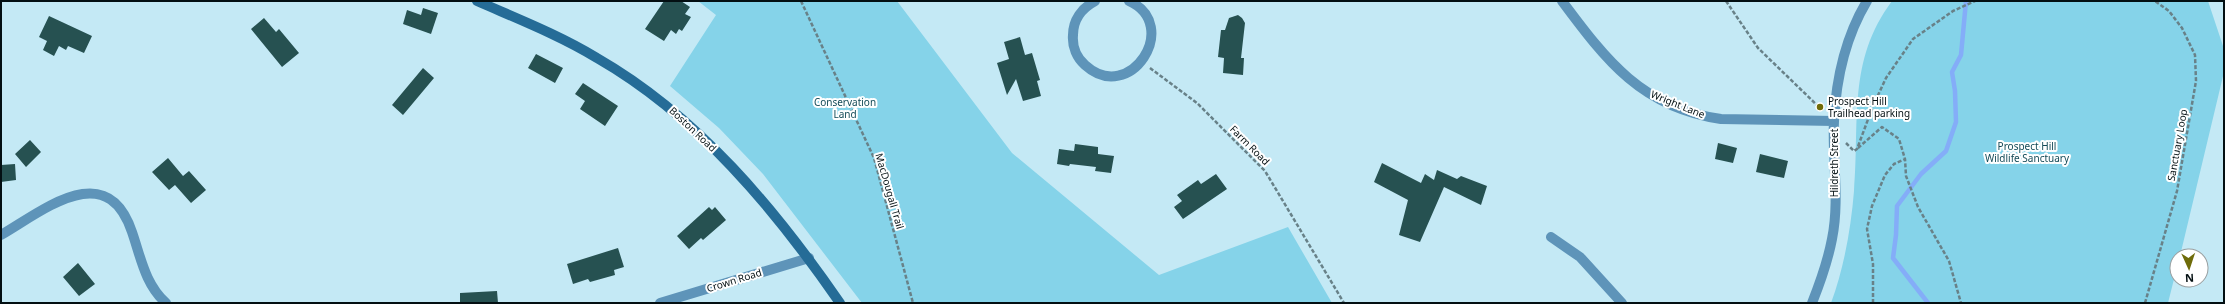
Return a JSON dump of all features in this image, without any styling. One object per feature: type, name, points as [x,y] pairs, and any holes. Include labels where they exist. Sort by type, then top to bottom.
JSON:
[{"type":"main road","name":"Boston Road","points":[[477,1],[539,28],[598,58],[675,111],[721,156],[809,258],[840,303]]},
{"type":"street","points":[[1091,2],[1077,18],[1073,31],[1075,51],[1082,62],[1093,71],[1112,76],[1132,70],[1142,62],[1150,45],[1150,27],[1141,10],[1129,1]]},
{"type":"street","name":"Wright Lane","points":[[1562,1],[1589,37],[1622,74],[1643,90],[1663,101],[1703,116],[1722,118],[1831,121]]},
{"type":"street","name":"Hildreth Street","points":[[1812,303],[1832,239],[1836,174],[1835,134],[1831,121],[1842,67],[1852,31],[1867,1]]},
{"type":"street","points":[[1,235],[67,197],[83,193],[98,193],[110,198],[122,210],[132,232],[147,277],[166,303]]},
{"type":"street","points":[[1551,237],[1580,257],[1622,303]]},
{"type":"street","name":"Crown Road","points":[[660,303],[809,258]]},
{"type":"path","name":"MacDougall Trail","points":[[801,1],[874,158],[913,303]]},
{"type":"path","points":[[1726,1],[1758,48],[1820,107],[1831,121]]},
{"type":"path","points":[[1857,149],[1873,106],[1886,78],[1913,39],[1953,11],[1974,1]]},
{"type":"path","name":"Sanctuary Loop","points":[[2146,303],[2177,190],[2196,81],[2195,56],[2182,28],[2169,11],[2155,1]]},
{"type":"path","name":"Farm Road","points":[[1142,62],[1197,103],[1264,170],[1344,303]]},
{"type":"path","points":[[1835,134],[1854,151],[1882,127],[1899,139],[1905,159],[1906,176],[1918,207],[1949,261],[1961,303]]},
{"type":"path","points":[[1874,303],[1873,264],[1868,229],[1872,206],[1885,175],[1894,164],[1905,159]]},
{"type":"green space","name":"Conservation Land","points":[[698,1],[897,1],[1012,153],[1159,275],[1288,227],[1332,303],[862,303],[763,174],[719,128],[670,86],[716,15]]},
{"type":"green space","name":"Prospect Hill Wildlife Sanctuary","points":[[1892,1],[2208,1],[2224,49],[2224,72],[2182,248],[2169,248],[2169,288],[2172,288],[2168,303],[1831,303],[1843,262],[1851,219],[1856,165],[1858,93],[1862,69],[1868,46],[1878,24]]},
{"type":"building","points":[[664,1],[681,1],[690,7],[685,14],[691,17],[682,31],[679,29],[676,34],[671,30],[664,41],[645,29]]},
{"type":"building","points":[[423,8],[438,13],[431,34],[403,24],[407,10],[421,15]]},
{"type":"building","points":[[1238,15],[1245,23],[1241,58],[1244,58],[1243,75],[1223,73],[1224,58],[1218,57],[1221,30],[1225,30],[1229,18]]},
{"type":"building","points":[[49,16],[92,36],[84,53],[68,46],[66,50],[59,46],[54,56],[43,50],[47,41],[39,37]]},
{"type":"building","points":[[264,18],[276,32],[279,29],[299,53],[282,67],[251,29]]},
{"type":"building","points":[[1020,37],[1025,55],[1032,53],[1040,80],[1037,81],[1041,96],[1023,101],[1016,79],[1007,95],[997,63],[1009,59],[1004,42]]},
{"type":"building","points":[[536,54],[563,68],[555,83],[528,68]]},
{"type":"building","points":[[423,68],[434,78],[403,115],[392,105]]},
{"type":"building","points":[[583,83],[618,106],[605,126],[580,109],[585,101],[575,94]]},
{"type":"building","points":[[30,140],[41,152],[26,167],[15,154]]},
{"type":"building","points":[[1718,143],[1737,148],[1733,163],[1715,159]]},
{"type":"building","points":[[1075,144],[1098,147],[1098,154],[1114,156],[1111,173],[1095,171],[1096,167],[1057,164],[1059,149],[1074,151]]},
{"type":"building","points":[[1760,154],[1788,161],[1784,178],[1756,172]]},
{"type":"building","points":[[168,158],[183,176],[189,171],[206,190],[191,203],[175,185],[169,190],[152,172]]},
{"type":"building","points":[[1382,163],[1421,183],[1425,174],[1434,180],[1437,170],[1457,179],[1461,176],[1487,186],[1481,205],[1444,187],[1420,242],[1399,235],[1408,200],[1374,182]]},
{"type":"building","points":[[15,164],[16,180],[1,182],[1,165]]},
{"type":"building","points":[[1216,174],[1227,189],[1183,219],[1174,207],[1182,201],[1177,195],[1198,180],[1201,184]]},
{"type":"building","points":[[709,207],[712,210],[715,207],[726,220],[703,240],[701,238],[689,249],[677,236]]},
{"type":"building","points":[[618,248],[624,267],[614,270],[615,275],[590,282],[588,279],[573,284],[567,264]]},
{"type":"building","points":[[78,263],[95,284],[79,296],[63,277]]},
{"type":"building","points":[[497,291],[498,303],[460,303],[460,293]]},
{"type":"waterway","points":[[1928,303],[1893,258],[1896,235],[1897,206],[1921,174],[1946,151],[1956,122],[1955,91],[1952,72],[1961,55],[1966,1]]},
{"type":"place","name":"Prospect Hill Trailhead parking","points":[[1820,107]]}]
